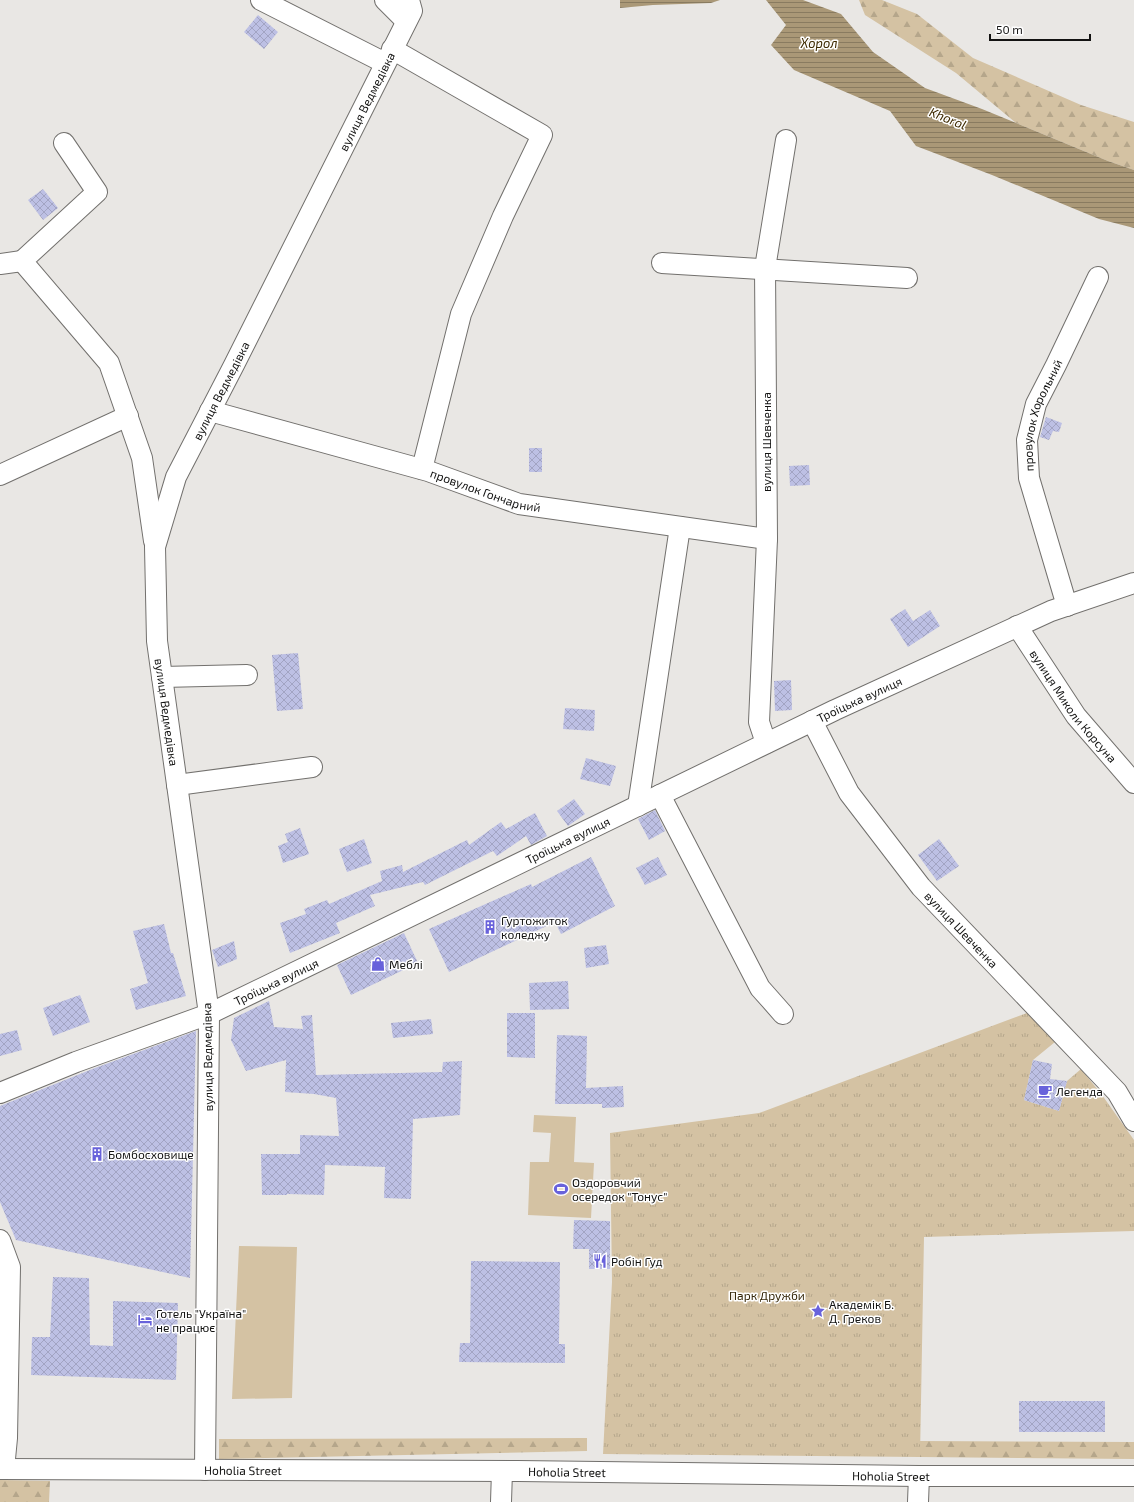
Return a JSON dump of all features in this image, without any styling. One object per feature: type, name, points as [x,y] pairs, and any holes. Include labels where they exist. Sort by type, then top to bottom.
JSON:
[{"type":"street","points":[[261,0],[389,56],[542,135],[503,216],[461,314],[422,469]]},
{"type":"street","points":[[385,0],[409,11]]},
{"type":"street","name":"вулиця Ведмедівка","points":[[205,1470],[209,1014],[157,641],[155,547],[176,477],[389,56],[409,11]]},
{"type":"street","name":"вулиця Шевченка","points":[[766,744],[759,722],[767,539],[765,268],[786,140]]},
{"type":"street","points":[[0,264],[22,261],[98,192],[64,143]]},
{"type":"street","points":[[22,261],[109,363],[142,458],[155,547]]},
{"type":"street","points":[[662,263],[765,268],[907,278]]},
{"type":"street","name":"провулок Хорольний","points":[[1067,606],[1029,478],[1027,440],[1036,404],[1098,277]]},
{"type":"street","name":"провулок Гончарний","points":[[210,411],[422,469],[519,504],[767,539]]},
{"type":"street","points":[[0,475],[128,416]]},
{"type":"street","points":[[638,806],[680,526]]},
{"type":"street","name":"Троїцька вулиця","points":[[0,1093],[76,1062],[209,1014],[812,721],[1051,611],[1134,583]]},
{"type":"street","name":"вулиця Миколи Корсуна","points":[[1017,626],[1076,716],[1134,783]]},
{"type":"street","points":[[162,677],[247,675]]},
{"type":"street","name":"вулиця Шевченка","points":[[812,721],[849,793],[922,887],[1117,1092],[1134,1121]]},
{"type":"street","points":[[177,785],[312,767]]},
{"type":"street","points":[[660,795],[760,988],[784,1014]]},
{"type":"street","points":[[0,1240],[10,1267],[7,1438],[2,1468]]},
{"type":"street","name":"Hoholia Street","points":[[2,1468],[502,1471],[919,1476],[1134,1476]]},
{"type":"street","points":[[500,1502],[502,1471]]},
{"type":"street","points":[[918,1502],[919,1476]]},
{"type":"green space","points":[[859,0],[882,0],[917,14],[973,58],[1081,105],[1134,122],[1134,170],[1108,161],[1016,123],[956,73],[865,15]]},
{"type":"green space","name":"Парк Дружби","points":[[1027,1013],[1055,1042],[1033,1060],[1024,1100],[1059,1111],[1067,1081],[1081,1069],[1102,1095],[1134,1140],[1134,1231],[924,1237],[920,1457],[603,1454],[612,1282],[610,1133],[759,1113]]},
{"type":"green space","name":"Оздоровчий осередок \"Тонус\"","points":[[534,1115],[576,1117],[574,1162],[594,1163],[591,1218],[528,1215],[530,1162],[549,1162],[551,1133],[533,1132]]},
{"type":"green space","points":[[239,1246],[297,1247],[292,1398],[232,1399]]},
{"type":"green space","points":[[587,1438],[587,1451],[219,1459],[219,1439]]},
{"type":"green space","points":[[920,1441],[1134,1442],[1134,1459],[920,1457]]},
{"type":"green space","points":[[0,1480],[50,1481],[49,1502],[0,1502]]},
{"type":"water","points":[[620,0],[720,0],[711,3],[620,8]]},
{"type":"water","name":"Хорол","points":[[766,0],[803,0],[841,14],[873,52],[925,88],[982,109],[1108,161],[1134,170],[1134,228],[1099,219],[992,175],[916,146],[890,111],[794,70],[771,45],[786,25]]},
{"type":"building","points":[[258,15],[278,32],[264,49],[244,32]]},
{"type":"building","points":[[43,189],[58,208],[43,220],[28,200]]},
{"type":"building","points":[[1046,417],[1062,423],[1059,432],[1053,431],[1049,440],[1040,437]]},
{"type":"building","points":[[529,448],[542,448],[542,472],[529,472]]},
{"type":"building","points":[[809,465],[810,485],[790,486],[789,466]]},
{"type":"building","points":[[905,609],[913,621],[930,610],[940,626],[908,647],[890,619]]},
{"type":"building","points":[[298,653],[303,709],[277,711],[272,655]]},
{"type":"building","points":[[791,680],[792,710],[775,711],[774,681]]},
{"type":"building","points":[[565,708],[595,710],[594,731],[563,729]]},
{"type":"building","points":[[586,758],[616,766],[610,786],[580,779]]},
{"type":"building","points":[[574,799],[585,814],[568,826],[557,811]]},
{"type":"building","points":[[655,810],[665,831],[649,840],[638,819]]},
{"type":"building","points":[[535,813],[547,836],[531,845],[526,836],[497,856],[493,851],[425,885],[423,882],[370,895],[375,906],[336,923],[340,933],[290,953],[280,923],[306,914],[304,909],[327,900],[329,904],[382,881],[380,871],[402,865],[403,872],[467,840],[469,845],[501,822],[506,829]]},
{"type":"building","points":[[300,828],[309,854],[283,863],[278,846],[288,842],[285,834]]},
{"type":"building","points":[[364,839],[372,863],[347,872],[339,849]]},
{"type":"building","points":[[939,839],[959,866],[937,881],[918,855]]},
{"type":"building","points":[[591,857],[615,906],[561,934],[555,922],[449,972],[429,929],[531,884],[532,887]]},
{"type":"building","points":[[658,857],[667,875],[645,885],[636,868]]},
{"type":"building","points":[[164,924],[171,953],[173,953],[186,996],[136,1010],[130,989],[148,983],[133,931]]},
{"type":"building","name":"Меблі","points":[[404,933],[418,963],[351,995],[337,965]]},
{"type":"building","points":[[234,941],[237,959],[218,967],[212,950]]},
{"type":"building","points":[[606,945],[609,964],[586,968],[584,948]]},
{"type":"building","points":[[568,981],[569,1009],[530,1010],[529,983]]},
{"type":"building","points":[[80,995],[90,1022],[53,1036],[43,1008]]},
{"type":"building","points":[[269,1001],[274,1027],[303,1029],[301,1016],[312,1015],[316,1075],[442,1072],[443,1062],[462,1061],[460,1115],[413,1119],[411,1199],[384,1198],[385,1167],[325,1165],[324,1195],[262,1195],[261,1154],[300,1154],[300,1135],[339,1136],[336,1098],[314,1094],[285,1092],[286,1060],[246,1071],[231,1040],[234,1018]]},
{"type":"building","points":[[507,1013],[535,1013],[535,1058],[507,1057]]},
{"type":"building","points":[[431,1019],[433,1034],[393,1038],[391,1023]]},
{"type":"building","points":[[17,1030],[22,1050],[0,1056],[0,1034]]},
{"type":"building","name":"Бомбосховище","points":[[196,1031],[190,1278],[16,1240],[0,1202],[0,1106],[95,1068]]},
{"type":"building","points":[[557,1035],[587,1036],[586,1088],[623,1086],[624,1107],[602,1108],[602,1104],[555,1104]]},
{"type":"building","name":"Легенда","points":[[1033,1060],[1052,1064],[1050,1079],[1067,1081],[1059,1111],[1024,1100]]},
{"type":"building","points":[[574,1220],[610,1221],[610,1269],[589,1269],[589,1249],[573,1249]]},
{"type":"building","points":[[471,1261],[560,1262],[559,1344],[565,1344],[565,1363],[459,1362],[460,1343],[470,1343]]},
{"type":"building","name":"Готель \"Україна\" не працює","points":[[53,1277],[89,1278],[90,1345],[113,1346],[113,1301],[178,1303],[176,1380],[31,1375],[32,1337],[50,1337]]},
{"type":"building","points":[[1019,1401],[1105,1401],[1105,1432],[1019,1432]]},
{"type":"place","name":"Гуртожиток коледжу","points":[[490,927]]},
{"type":"place","name":"Меблі","points":[[378,964]]},
{"type":"place","name":"Легенда","points":[[1045,1091]]},
{"type":"place","name":"Бомбосховище","points":[[97,1154]]},
{"type":"place","name":"Оздоровчий осередок \"Тонус\"","points":[[561,1189]]},
{"type":"place","name":"Робін Гуд","points":[[600,1261]]},
{"type":"place","name":"Академік Б. Д. Греков","points":[[818,1311]]},
{"type":"place","name":"Готель \"Україна\" не працює","points":[[145,1320]]},
{"type":"water label","name":"Khorol","points":[[948,118]]}]
